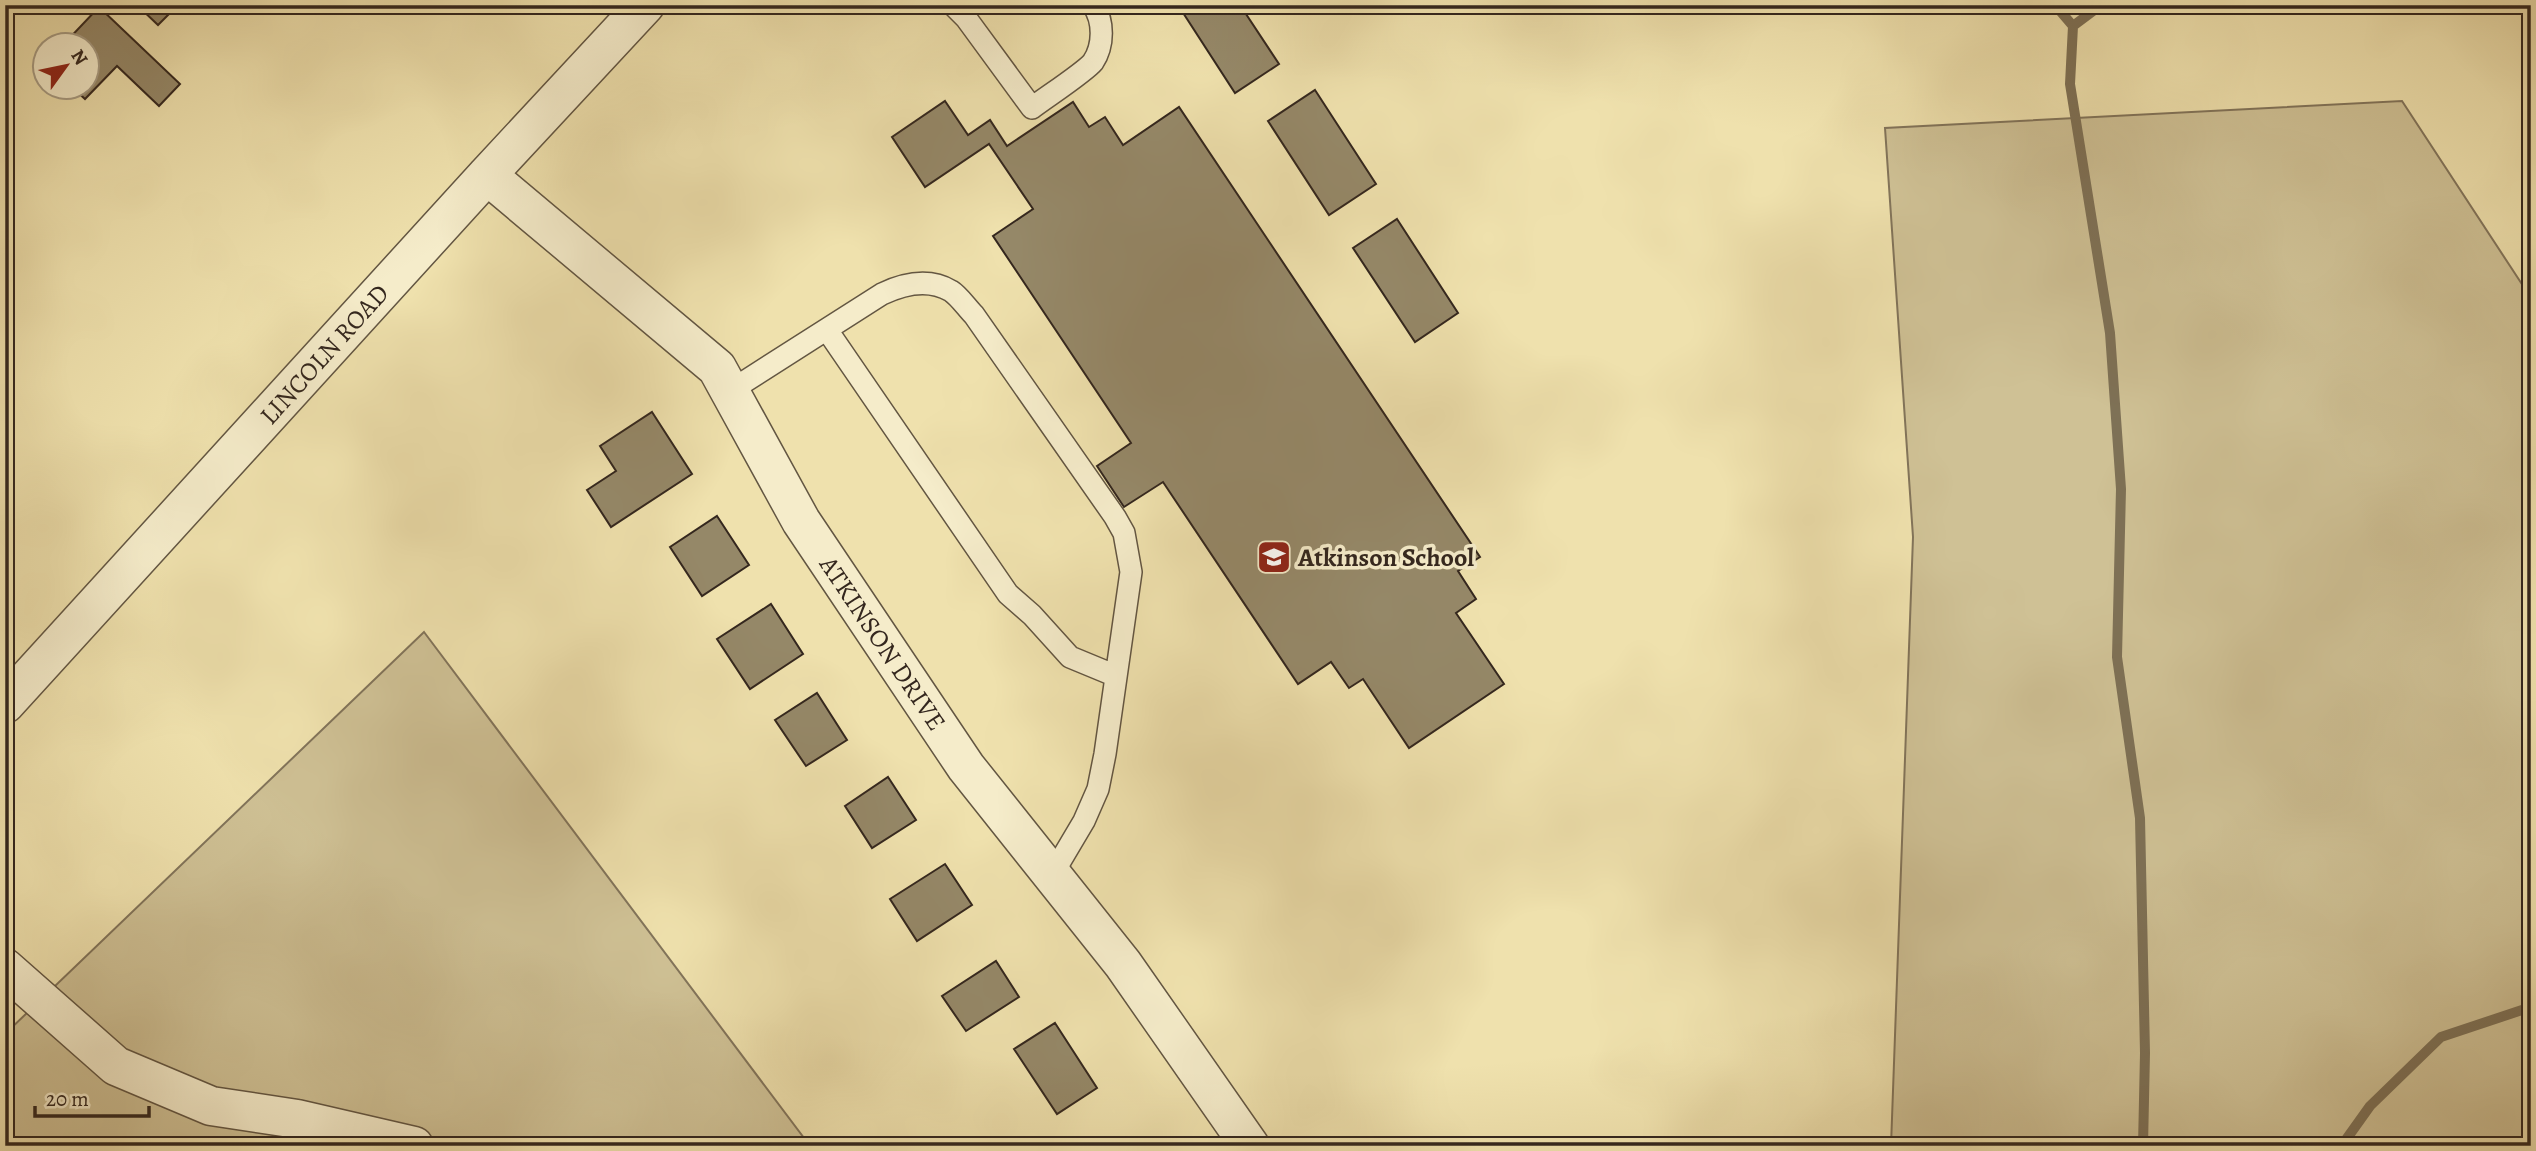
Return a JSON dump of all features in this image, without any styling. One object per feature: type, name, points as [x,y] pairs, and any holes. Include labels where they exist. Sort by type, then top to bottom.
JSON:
[{"type":"street","name":"LINCOLN ROAD","points":[[5,704],[645,5]]},
{"type":"street","name":"ATKINSON DRIVE","points":[[487,175],[717,368],[801,521],[965,767],[1123,964],[1250,1146]]},
{"type":"street","points":[[5,968],[116,1066],[211,1107],[297,1119],[414,1146]]},
{"type":"lane","points":[[953,5],[1032,108],[1093,62],[1102,38],[1099,14],[1093,5]]},
{"type":"lane","points":[[730,391],[882,294],[900,285],[919,283],[937,286],[952,291],[974,315],[1090,478],[1124,533],[1131,572],[1098,789],[1084,821],[1052,875]]},
{"type":"lane","points":[[827,330],[1008,594],[1032,615],[1070,657],[1116,676]]},
{"type":"shaded area","points":[[2402,101],[2531,298],[2531,1146],[1891,1146],[1913,537],[1885,128]]},
{"type":"shaded area","points":[[424,632],[810,1146],[5,1146],[5,1034]]},
{"type":"building","points":[[137,5],[178,5],[158,25]]},
{"type":"building","points":[[1178,5],[1240,5],[1279,64],[1235,93]]},
{"type":"building","points":[[99,7],[180,84],[159,106],[117,66],[102,81],[102,32],[75,32]]},
{"type":"building","points":[[1315,90],[1376,184],[1329,215],[1268,121]]},
{"type":"building","points":[[945,101],[968,135],[990,120],[1007,146],[1073,102],[1089,127],[1105,117],[1123,145],[1179,107],[1480,557],[1458,571],[1476,599],[1456,613],[1504,684],[1409,748],[1363,679],[1349,688],[1331,662],[1298,684],[1163,482],[1124,507],[1097,466],[1131,443],[993,236],[1033,209],[989,144],[925,187],[892,137]]},
{"type":"building","points":[[1397,219],[1458,313],[1415,342],[1353,248]]},
{"type":"building","points":[[652,412],[692,474],[611,527],[587,490],[616,471],[600,446]]},
{"type":"building","points":[[717,516],[749,565],[702,596],[670,547]]},
{"type":"building","points":[[771,604],[803,654],[750,689],[717,639]]},
{"type":"building","points":[[817,693],[847,740],[806,766],[775,720]]},
{"type":"building","points":[[888,777],[916,820],[872,848],[845,806]]},
{"type":"building","points":[[945,864],[972,905],[917,941],[890,899]]},
{"type":"building","points":[[996,961],[1019,997],[966,1031],[942,996]]},
{"type":"building","points":[[1055,1023],[1097,1088],[1057,1114],[1014,1049]]},
{"type":"waterway","points":[[2055,5],[2073,26],[2070,84],[2110,333],[2121,489],[2117,657],[2140,818],[2145,1053],[2143,1146]]},
{"type":"waterway","points":[[2073,26],[2101,5]]},
{"type":"waterway","points":[[2338,1146],[2345,1141],[2370,1106],[2441,1037],[2531,1007]]},
{"type":"place","name":"Atkinson School","points":[[1274,557]]}]
